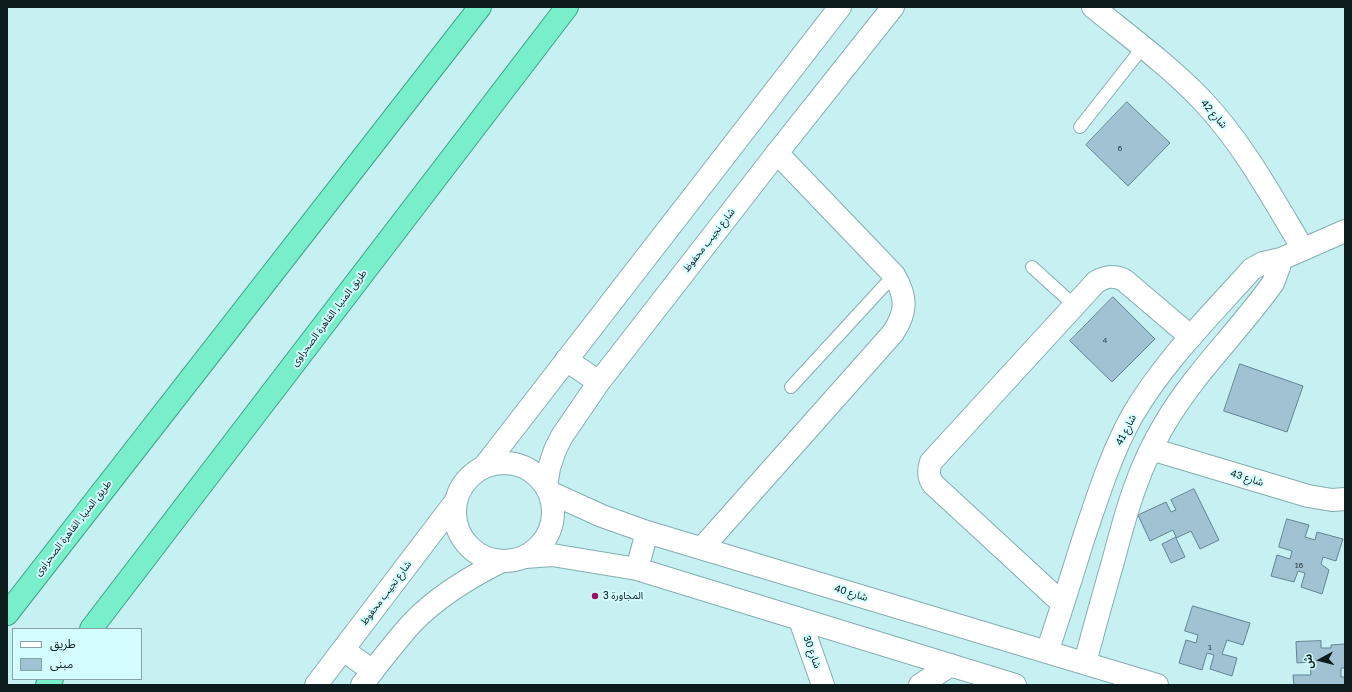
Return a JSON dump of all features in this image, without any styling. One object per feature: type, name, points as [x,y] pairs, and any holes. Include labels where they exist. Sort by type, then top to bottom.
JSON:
[{"type":"highway","name":"طريق المنيا, القاهرة الصحراوى","points":[[7,614],[480,7]]},
{"type":"highway","name":"طريق المنيا, القاهرة الصحراوى","points":[[92,628],[567,7]]},
{"type":"street","points":[[483,468],[840,7]]},
{"type":"street","name":"شارع نجيب محفوظ","points":[[547,489],[549,468],[555,450],[562,436],[599,382],[777,153],[893,7]]},
{"type":"street","name":"شارع 42","points":[[1093,7],[1176,75],[1202,100],[1249,159],[1303,249]]},
{"type":"street","points":[[702,548],[893,333],[900,323],[904,311],[904,298],[894,275],[777,153]]},
{"type":"street","name":"شارع 41","points":[[1047,652],[1105,474],[1132,417],[1167,364],[1252,269],[1263,263],[1281,259],[1345,231]]},
{"type":"street","points":[[1085,663],[1127,510],[1137,479],[1151,449],[1163,425],[1178,402],[1273,282],[1277,275],[1281,259]]},
{"type":"street","points":[[1063,604],[934,485],[930,480],[929,474],[931,462],[1096,282],[1102,278],[1110,276],[1118,277],[1124,280],[1191,337]]},
{"type":"street","points":[[566,360],[599,382]]},
{"type":"street","name":"شارع 43","points":[[1151,449],[1308,496],[1332,500],[1345,499]]},
{"type":"street","points":[[506,463],[518,465],[529,470],[538,477],[547,489],[552,504],[553,517],[550,529],[544,541],[536,550],[525,557],[517,560],[500,562],[488,559],[477,554],[468,546],[456,526],[454,513],[456,501],[460,491],[466,481],[474,473],[483,468],[494,464],[506,463]]},
{"type":"street","name":"شارع 40","points":[[547,489],[602,516],[647,532],[1157,685]]},
{"type":"street","name":"شارع نجيب محفوظ","points":[[316,685],[456,501]]},
{"type":"street","points":[[637,569],[647,532]]},
{"type":"street","points":[[525,557],[539,555],[558,556],[637,569],[1015,685]]},
{"type":"street","points":[[343,650],[367,678],[404,632],[433,604],[460,585],[500,562]]},
{"type":"street","name":"شارع 30","points":[[800,620],[822,685]]},
{"type":"street","points":[[920,685],[951,665]]},
{"type":"lane","points":[[1080,127],[1143,47]]},
{"type":"lane","points":[[1032,267],[1075,306]]},
{"type":"lane","points":[[792,387],[894,275]]},
{"type":"building","points":[[1127,102],[1170,143],[1128,186],[1086,145]]},
{"type":"building","points":[[1113,297],[1155,339],[1112,382],[1070,341]]},
{"type":"building","points":[[1240,364],[1303,386],[1287,432],[1224,411]]},
{"type":"building","points":[[1194,489],[1219,540],[1200,549],[1191,531],[1176,538],[1185,557],[1171,563],[1162,544],[1176,537],[1173,530],[1150,541],[1138,515],[1166,502],[1171,512],[1176,510],[1171,500]]},
{"type":"building","points":[[1287,519],[1309,525],[1305,537],[1315,540],[1317,532],[1343,539],[1336,561],[1323,557],[1321,564],[1329,570],[1322,594],[1301,587],[1305,573],[1298,571],[1294,582],[1271,576],[1277,555],[1290,559],[1292,551],[1279,547]]},
{"type":"building","points":[[1193,606],[1250,623],[1243,645],[1227,640],[1222,654],[1237,658],[1232,676],[1210,669],[1214,655],[1207,653],[1202,670],[1179,663],[1186,640],[1196,643],[1198,635],[1185,631]]},
{"type":"building","points":[[1321,641],[1321,648],[1331,648],[1331,645],[1345,644],[1345,668],[1341,668],[1341,677],[1345,677],[1345,685],[1294,685],[1293,675],[1311,675],[1310,662],[1297,663],[1296,642]]},
{"type":"place","name":"المجاورة 3","points":[[595,596]]}]
